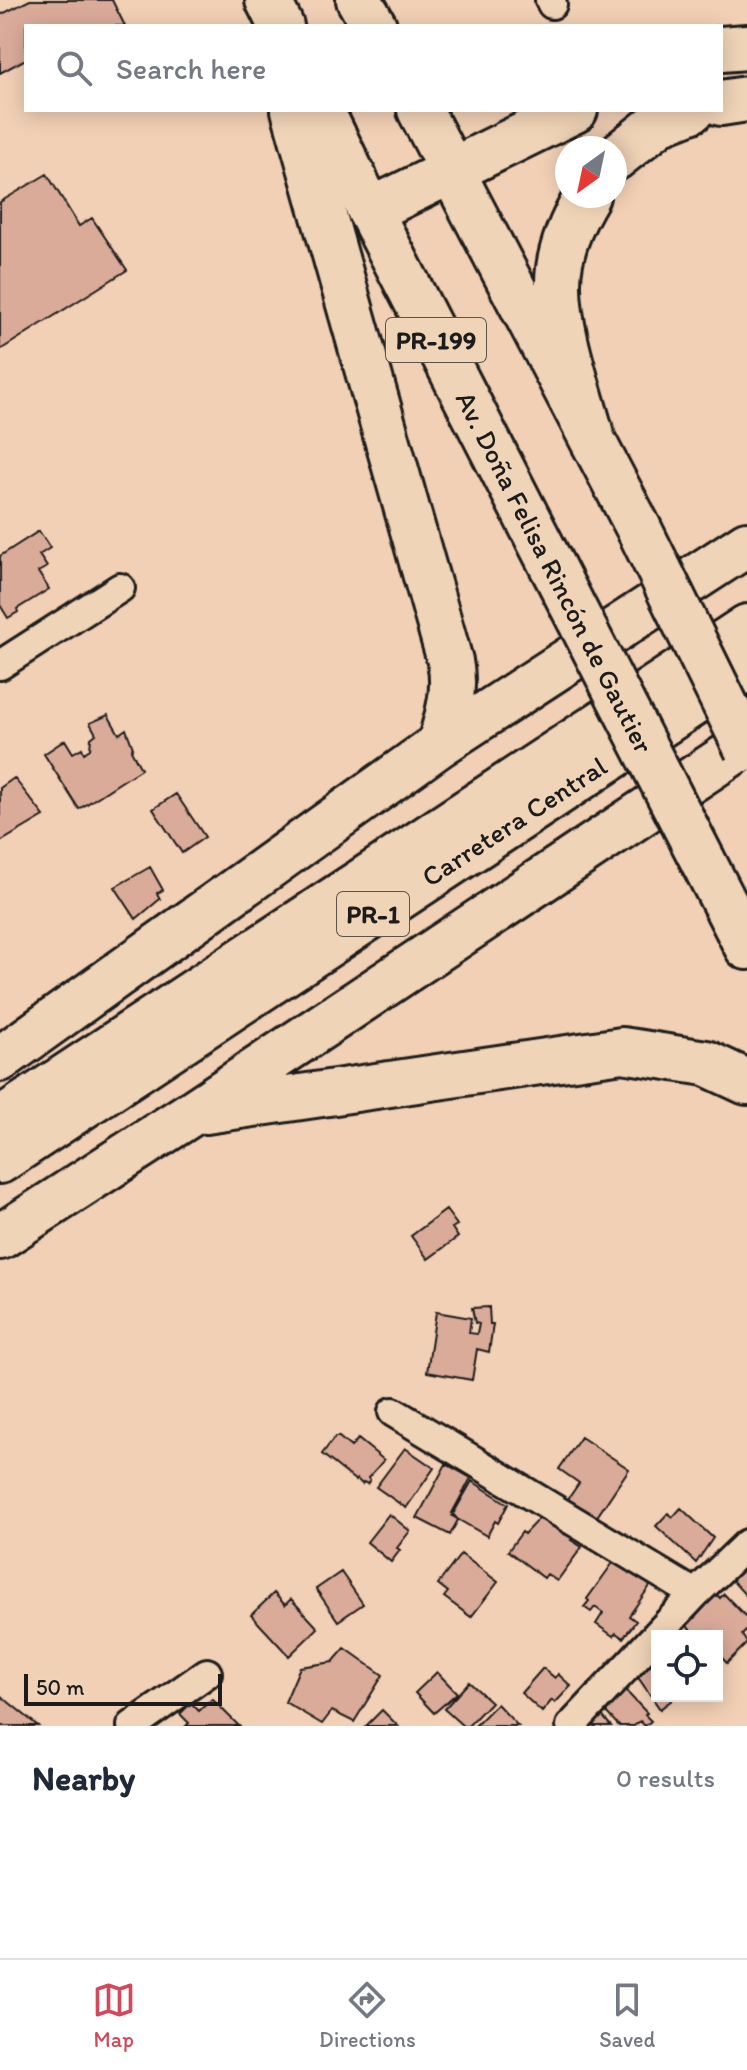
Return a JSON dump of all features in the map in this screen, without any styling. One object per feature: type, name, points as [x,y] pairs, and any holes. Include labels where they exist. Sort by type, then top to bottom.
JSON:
[{"type":"main road","points":[[268,0],[280,24]]},
{"type":"main road","points":[[359,0],[373,24]]},
{"type":"main road","points":[[723,49],[747,47]]},
{"type":"main road","points":[[723,103],[747,99]]},
{"type":"main road","points":[[295,112],[450,661],[454,686],[440,744]]},
{"type":"main road","name":"Av. Doña Felisa Rincón de Gautier","points":[[322,112],[747,947]]},
{"type":"main road","name":"PR-199","points":[[421,112],[639,529],[747,749]]},
{"type":"main road","points":[[370,211],[571,112]]},
{"type":"main road","points":[[627,148],[646,131],[671,116],[685,112]]},
{"type":"main road","points":[[582,208],[566,243],[558,280],[567,345],[592,438]]},
{"type":"main road","points":[[0,1059],[440,744],[747,544]]},
{"type":"main road","name":"Carretera Central","points":[[0,1120],[747,627]]},
{"type":"main road","name":"Carretera Central","points":[[0,1161],[747,668]]},
{"type":"main road","points":[[0,1237],[192,1113],[747,743]]},
{"type":"main road","points":[[192,1113],[622,1050],[706,1063],[747,1082]]},
{"type":"street","points":[[0,665],[120,588]]},
{"type":"street","points":[[393,1412],[695,1594]]},
{"type":"street","points":[[571,1726],[695,1594],[747,1544]]},
{"type":"street","points":[[132,1726],[207,1673]]},
{"type":"building","points":[[30,0],[112,0],[124,24],[24,24],[24,60],[0,73],[0,15]]},
{"type":"building","points":[[47,174],[79,226],[92,218],[127,270],[0,350],[0,202]]},
{"type":"building","points":[[39,531],[50,548],[39,555],[47,567],[38,572],[49,589],[8,618],[0,605],[0,556]]},
{"type":"building","points":[[108,715],[119,734],[126,729],[133,748],[131,750],[141,769],[79,809],[44,754],[65,740],[73,753],[82,748],[84,753],[90,749],[91,738],[96,734],[90,723]]},
{"type":"building","points":[[14,778],[44,816],[0,842],[0,788]]},
{"type":"building","points":[[176,794],[205,837],[182,853],[153,809]]},
{"type":"building","points":[[150,867],[163,890],[157,893],[160,899],[136,919],[115,887]]},
{"type":"building","points":[[446,1210],[457,1225],[452,1228],[458,1237],[428,1259],[411,1236]]},
{"type":"building","points":[[489,1307],[490,1324],[493,1324],[489,1352],[477,1349],[472,1380],[427,1372],[436,1312],[471,1318],[469,1333],[477,1334],[479,1324],[475,1323],[472,1308]]},
{"type":"building","points":[[335,1437],[351,1447],[358,1439],[384,1460],[368,1478],[367,1484],[356,1481],[322,1454]]},
{"type":"building","points":[[581,1437],[629,1469],[594,1521],[566,1502],[579,1483],[559,1469]]},
{"type":"building","points":[[405,1448],[434,1468],[406,1508],[376,1487]]},
{"type":"building","points":[[446,1464],[471,1478],[452,1513],[458,1520],[450,1535],[417,1518]]},
{"type":"building","points":[[472,1481],[508,1504],[487,1536],[452,1516]]},
{"type":"building","points":[[681,1508],[713,1538],[696,1563],[656,1526],[668,1513],[673,1517]]},
{"type":"building","points":[[389,1514],[410,1531],[391,1562],[367,1542]]},
{"type":"building","points":[[541,1516],[582,1547],[557,1581],[547,1574],[544,1578],[508,1551],[522,1532],[524,1534]]},
{"type":"building","points":[[461,1554],[498,1582],[471,1617],[444,1597],[448,1592],[438,1584]]},
{"type":"building","points":[[747,1559],[747,1597],[730,1578]]},
{"type":"building","points":[[615,1560],[652,1583],[629,1616],[636,1621],[623,1638],[616,1633],[613,1636],[596,1624],[603,1613],[595,1607],[591,1612],[584,1607]]},
{"type":"building","points":[[341,1572],[363,1604],[338,1621],[316,1589]]},
{"type":"building","points":[[714,1592],[720,1598],[724,1594],[747,1618],[747,1630],[742,1635],[747,1643],[727,1663],[723,1659],[723,1630],[690,1630],[683,1622]]},
{"type":"building","points":[[274,1593],[285,1605],[291,1599],[318,1628],[289,1656],[251,1615]]},
{"type":"building","points":[[345,1648],[383,1675],[354,1722],[332,1711],[322,1724],[285,1702],[300,1667],[333,1662]]},
{"type":"building","points":[[651,1662],[651,1696],[635,1673]]},
{"type":"building","points":[[543,1668],[555,1678],[558,1674],[571,1686],[542,1712],[521,1693]]},
{"type":"building","points":[[437,1672],[457,1693],[434,1713],[415,1693]]},
{"type":"building","points":[[469,1682],[491,1702],[468,1726],[463,1726],[444,1709]]},
{"type":"building","points":[[622,1687],[647,1713],[645,1715],[651,1721],[645,1726],[640,1721],[634,1726],[619,1726],[602,1708]]},
{"type":"building","points":[[0,1695],[38,1726],[0,1726]]},
{"type":"building","points":[[212,1699],[239,1726],[186,1726],[189,1723],[180,1714],[191,1703],[199,1711]]},
{"type":"building","points":[[655,1702],[669,1702],[660,1709]]},
{"type":"building","points":[[497,1704],[518,1726],[475,1726]]},
{"type":"building","points":[[382,1710],[398,1726],[366,1726]]},
{"type":"building","points":[[600,1713],[611,1726],[585,1726]]}]
